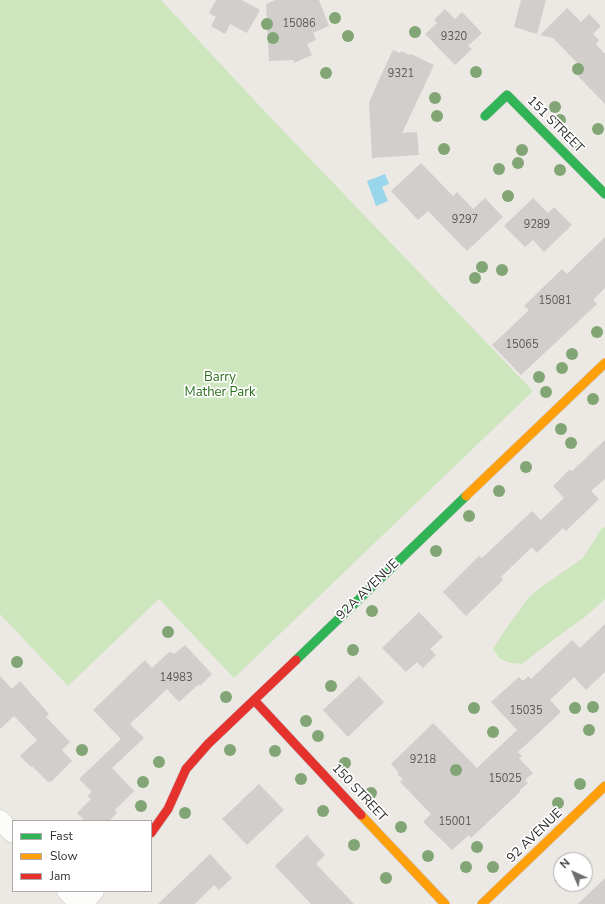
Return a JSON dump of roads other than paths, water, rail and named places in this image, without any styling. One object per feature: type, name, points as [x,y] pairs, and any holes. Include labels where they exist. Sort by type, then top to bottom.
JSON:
[{"type":"street","name":"151 STREET","points":[[486,116],[507,95],[605,194]]},
{"type":"street","name":"92A AVENUE","points":[[152,832],[168,809],[178,786],[190,765],[208,744],[605,363]]},
{"type":"street","name":"150 STREET","points":[[254,700],[445,904]]},
{"type":"street","name":"92 AVENUE","points":[[482,904],[605,786]]},
{"type":"street","points":[[0,820],[12,833]]},
{"type":"street","points":[[68,892],[80,904],[93,892]]},
{"type":"water","points":[[385,174],[389,184],[382,187],[388,201],[376,206],[367,181]]},
{"type":"park label","name":"Barry Mather Park","points":[[220,386]]}]
